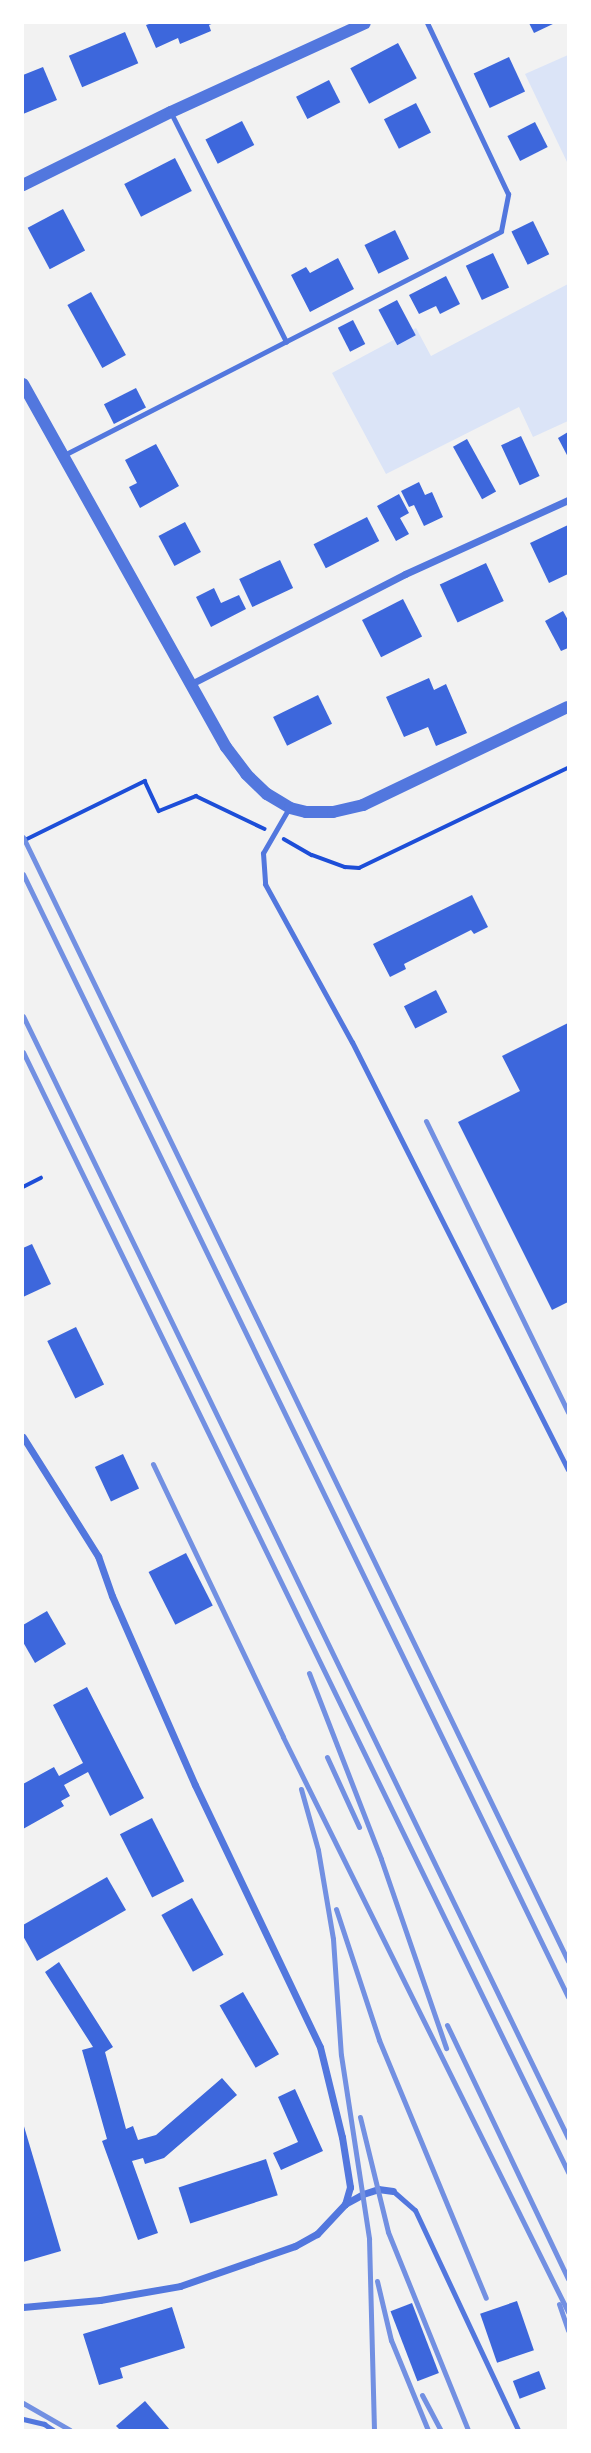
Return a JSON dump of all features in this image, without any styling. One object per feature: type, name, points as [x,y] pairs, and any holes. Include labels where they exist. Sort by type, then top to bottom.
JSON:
[{"type":"street","points":[[23,185],[171,112],[365,23]]},
{"type":"street","points":[[23,384],[191,684],[246,774],[267,794],[290,808],[306,812],[332,812],[363,805],[568,707]]},
{"type":"street","points":[[191,684],[405,574],[568,500]]},
{"type":"street","points":[[23,1437],[98,1556],[112,1596],[195,1784],[320,2047],[342,2137],[350,2187],[345,2204]]},
{"type":"street","points":[[23,2307],[100,2300],[180,2286],[295,2246],[317,2234],[345,2204],[378,2189],[393,2191]]},
{"type":"lane","points":[[62,456],[501,232],[508,194],[427,23]]},
{"type":"lane","points":[[171,112],[286,342]]},
{"type":"lane","points":[[290,808],[263,853],[265,884],[352,1042],[568,1469]]},
{"type":"lane","points":[[393,2191],[415,2210],[519,2430]]},
{"type":"lane","points":[[23,2418],[44,2424],[53,2430]]},
{"type":"path","points":[[23,841],[145,781],[159,811],[196,796],[312,855],[345,867],[359,868],[568,768]]},
{"type":"path","points":[[23,1187],[41,1178]]},
{"type":"shaded area","points":[[568,55],[568,164],[525,74]]},
{"type":"shaded area","points":[[568,284],[568,421],[533,437],[519,407],[386,474],[332,373],[416,328],[431,356]]},
{"type":"building","points":[[214,23],[209,25],[211,31],[180,44],[178,38],[156,48],[146,25]]},
{"type":"building","points":[[529,23],[555,23],[534,33]]},
{"type":"building","points":[[125,32],[138,63],[82,87],[69,56]]},
{"type":"building","points":[[398,43],[417,78],[369,104],[350,68]]},
{"type":"building","points":[[509,57],[525,91],[490,108],[474,73]]},
{"type":"building","points":[[43,67],[57,100],[23,114],[23,75]]},
{"type":"building","points":[[329,80],[340,102],[307,119],[296,97]]},
{"type":"building","points":[[416,103],[431,132],[399,149],[384,119]]},
{"type":"building","points":[[242,121],[254,145],[218,164],[205,140]]},
{"type":"building","points":[[535,122],[548,147],[520,161],[507,136]]},
{"type":"building","points":[[175,158],[192,191],[141,217],[124,184]]},
{"type":"building","points":[[63,209],[85,250],[50,269],[28,228]]},
{"type":"building","points":[[533,221],[549,254],[528,265],[511,232]]},
{"type":"building","points":[[395,230],[409,259],[378,274],[364,245]]},
{"type":"building","points":[[493,253],[509,287],[482,300],[466,266]]},
{"type":"building","points":[[338,258],[354,289],[310,312],[291,275],[306,267],[310,273]]},
{"type":"building","points":[[446,276],[460,304],[440,314],[436,306],[419,314],[409,295]]},
{"type":"building","points":[[91,292],[126,355],[102,368],[67,305]]},
{"type":"building","points":[[397,300],[416,335],[397,345],[378,310]]},
{"type":"building","points":[[353,320],[365,344],[350,352],[338,328]]},
{"type":"building","points":[[136,388],[146,408],[114,424],[104,404]]},
{"type":"building","points":[[568,432],[568,457],[558,438]]},
{"type":"building","points":[[521,436],[540,476],[520,485],[501,445]]},
{"type":"building","points":[[467,439],[496,491],[482,499],[453,447]]},
{"type":"building","points":[[156,444],[179,486],[140,508],[129,487],[137,483],[125,460]]},
{"type":"building","points":[[419,482],[425,495],[432,492],[443,517],[424,526],[414,505],[409,507],[401,491]]},
{"type":"building","points":[[399,494],[409,513],[400,518],[409,534],[396,541],[377,506]]},
{"type":"building","points":[[367,517],[379,541],[326,568],[314,544]]},
{"type":"building","points":[[185,522],[201,552],[174,566],[159,536]]},
{"type":"building","points":[[568,525],[568,574],[549,583],[530,543]]},
{"type":"building","points":[[280,560],[293,588],[252,607],[239,579]]},
{"type":"building","points":[[486,563],[504,601],[458,623],[440,585]]},
{"type":"building","points":[[214,588],[221,603],[239,595],[246,609],[211,627],[196,597]]},
{"type":"building","points":[[403,599],[422,636],[381,657],[362,620]]},
{"type":"building","points":[[563,611],[568,620],[568,648],[561,651],[545,621]]},
{"type":"building","points":[[429,678],[434,690],[446,684],[467,733],[436,746],[428,727],[404,737],[386,697]]},
{"type":"building","points":[[318,695],[332,724],[287,746],[273,717]]},
{"type":"building","points":[[472,895],[488,927],[474,934],[471,930],[404,964],[406,969],[390,977],[373,944]]},
{"type":"building","points":[[436,990],[447,1012],[415,1029],[404,1006]]},
{"type":"building","points":[[568,1023],[568,1302],[552,1310],[458,1122],[520,1091],[502,1056]]},
{"type":"building","points":[[32,1244],[51,1284],[23,1297],[23,1248]]},
{"type":"building","points":[[76,1327],[104,1385],[75,1399],[47,1341]]},
{"type":"building","points":[[123,1454],[139,1488],[111,1502],[95,1467]]},
{"type":"building","points":[[186,1553],[213,1606],[175,1625],[149,1572]]},
{"type":"building","points":[[47,1611],[66,1644],[35,1663],[23,1642],[23,1625]]},
{"type":"building","points":[[87,1687],[144,1798],[110,1816],[88,1772],[64,1785],[70,1796],[61,1801],[64,1806],[23,1829],[23,1784],[54,1767],[59,1776],[83,1763],[53,1705]]},
{"type":"building","points":[[152,1818],[184,1881],[152,1898],[120,1834]]},
{"type":"building","points":[[107,1877],[126,1910],[37,1961],[23,1936],[23,1925]]},
{"type":"building","points":[[192,1898],[224,1955],[193,1972],[161,1915]]},
{"type":"building","points":[[59,1962],[113,2047],[105,2052],[126,2129],[133,2126],[138,2140],[156,2135],[222,2078],[237,2095],[164,2158],[145,2164],[143,2158],[132,2161],[158,2233],[138,2240],[102,2141],[107,2139],[82,2050],[93,2047],[45,1972]]},
{"type":"building","points":[[243,1992],[279,2054],[256,2068],[220,2006]]},
{"type":"building","points":[[295,2089],[323,2151],[281,2170],[273,2153],[298,2142],[278,2097]]},
{"type":"building","points":[[23,2123],[61,2251],[23,2262]]},
{"type":"building","points":[[266,2159],[278,2195],[190,2224],[179,2187]]},
{"type":"building","points":[[517,2301],[534,2350],[497,2363],[480,2314]]},
{"type":"building","points":[[412,2303],[439,2373],[417,2381],[391,2311]]},
{"type":"building","points":[[172,2307],[185,2348],[120,2368],[123,2378],[99,2385],[83,2334]]},
{"type":"building","points":[[539,2371],[546,2389],[520,2399],[513,2381]]},
{"type":"building","points":[[145,2401],[170,2430],[120,2430],[116,2426]]},
{"type":"railway","points":[[23,837],[568,1961]]},
{"type":"railway","points":[[23,874],[568,1997]]},
{"type":"railway","points":[[23,1016],[568,2138]]},
{"type":"railway","points":[[23,1052],[568,2172]]},
{"type":"railway","points":[[426,1121],[568,1412]]},
{"type":"railway","points":[[153,1464],[283,1737],[568,2312]]},
{"type":"railway","points":[[309,1673],[381,1859],[446,2048]]},
{"type":"railway","points":[[327,1757],[359,1827]]},
{"type":"railway","points":[[301,1789],[318,1850],[333,1939],[341,2055],[369,2239],[374,2430]]},
{"type":"railway","points":[[336,1909],[379,2040],[486,2298]]},
{"type":"railway","points":[[447,2025],[568,2279]]},
{"type":"railway","points":[[360,2117],[388,2232],[468,2430]]},
{"type":"railway","points":[[377,2281],[391,2340],[428,2430]]},
{"type":"railway","points":[[559,2304],[568,2330]]},
{"type":"railway","points":[[422,2395],[441,2430]]},
{"type":"railway","points":[[23,2403],[70,2430]]}]
